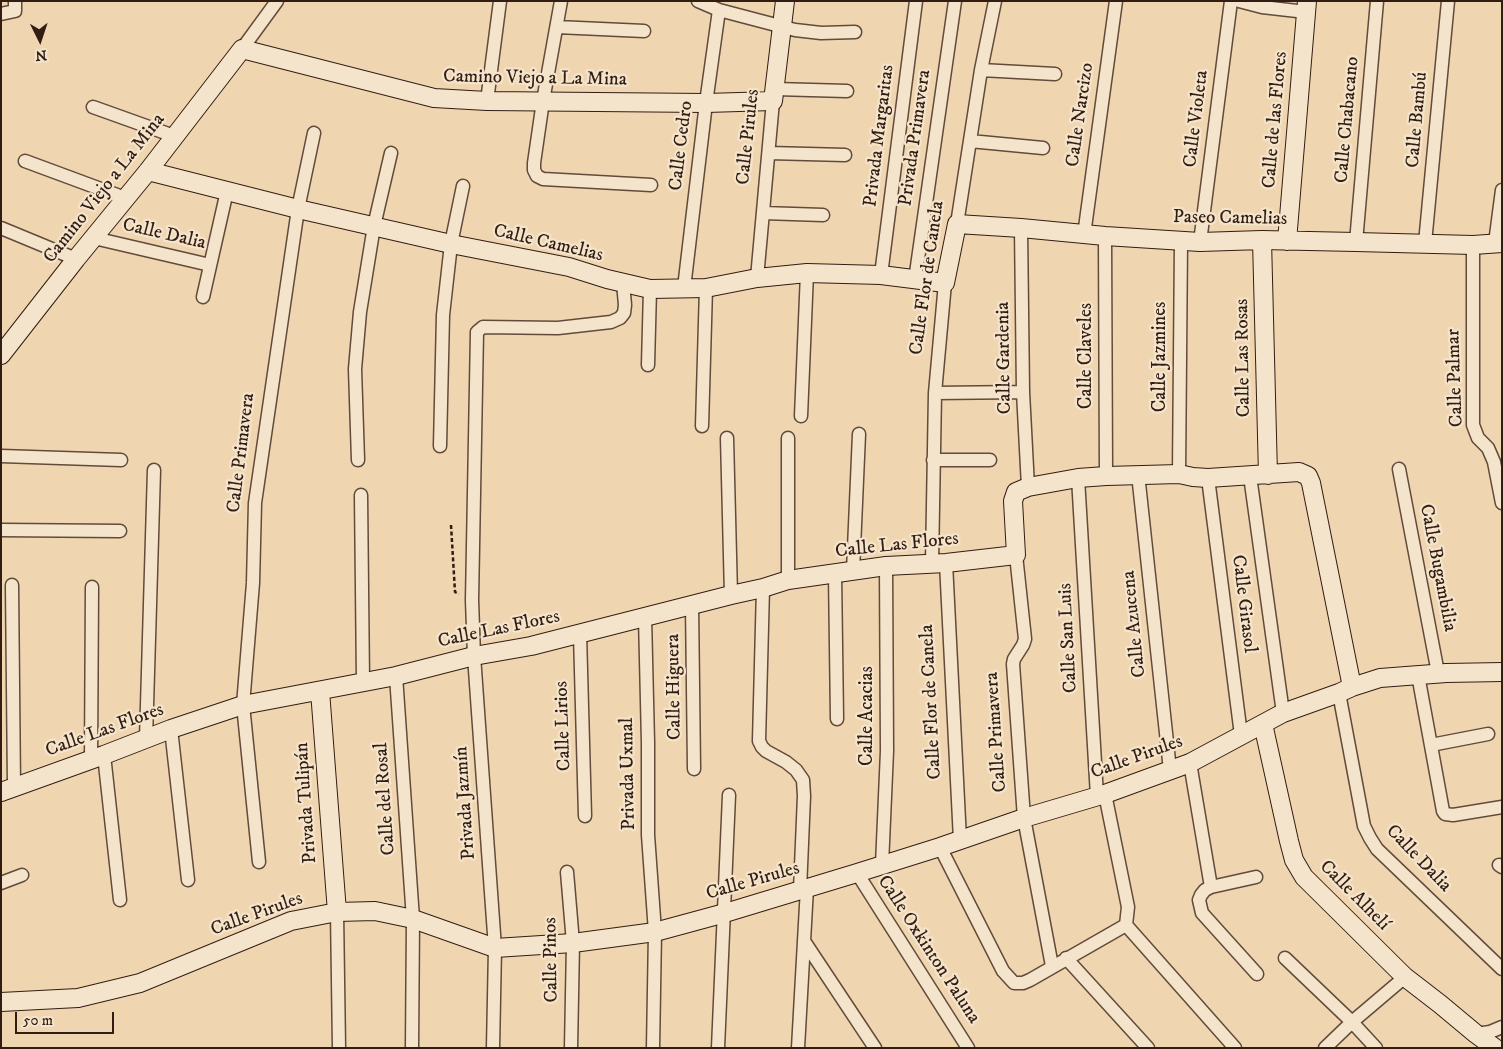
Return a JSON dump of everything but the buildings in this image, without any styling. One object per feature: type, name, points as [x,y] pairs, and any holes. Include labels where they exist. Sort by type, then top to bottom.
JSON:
[{"type":"street","points":[[1,14],[15,11],[15,1]]},
{"type":"street","name":"Camino Viejo a La Mina","points":[[1,355],[148,171],[277,1]]},
{"type":"street","points":[[487,101],[500,1]]},
{"type":"street","points":[[561,1],[543,101],[534,170],[537,176],[543,179],[651,185]]},
{"type":"street","points":[[698,1],[719,10],[795,30],[821,33],[855,32]]},
{"type":"street","name":"Calle Pirules","points":[[757,278],[768,154],[785,1]]},
{"type":"street","name":"Privada Margaritas","points":[[881,275],[916,1]]},
{"type":"street","name":"Privada Primavera","points":[[915,280],[955,1]]},
{"type":"street","name":"Calle Flor de Canela","points":[[960,840],[933,460],[935,394],[945,283],[957,224],[981,70],[995,1]]},
{"type":"street","name":"Calle Narcizo","points":[[1084,235],[1116,1]]},
{"type":"street","name":"Calle Violeta","points":[[1200,242],[1231,1]]},
{"type":"street","points":[[1239,1],[1262,7],[1306,7]]},
{"type":"street","name":"Calle Chabacano","points":[[1356,242],[1377,1]]},
{"type":"street","name":"Calle Bambú","points":[[1425,243],[1448,1]]},
{"type":"street","name":"Calle de las Flores","points":[[1287,241],[1306,7]]},
{"type":"street","name":"Calle Cedro","points":[[684,288],[719,10]]},
{"type":"street","points":[[556,27],[644,31]]},
{"type":"street","name":"Camino Viejo a La Mina","points":[[242,49],[434,98],[487,101],[706,103],[774,95]]},
{"type":"street","points":[[981,70],[1055,74]]},
{"type":"street","points":[[774,95],[847,91]]},
{"type":"street","points":[[93,107],[174,136]]},
{"type":"street","name":"Calle Primavera","points":[[259,862],[244,705],[253,583],[255,503],[298,209],[314,133]]},
{"type":"street","points":[[970,141],[1043,148]]},
{"type":"street","points":[[358,460],[355,369],[360,312],[374,226],[391,153]]},
{"type":"street","points":[[768,154],[846,155]]},
{"type":"street","points":[[25,161],[125,198]]},
{"type":"street","name":"Calle Camelias","points":[[148,171],[298,209],[451,244],[569,267],[606,279],[650,288],[706,288],[757,278],[807,273],[881,275],[945,283]]},
{"type":"street","points":[[440,446],[443,315],[451,244],[463,186]]},
{"type":"street","points":[[1499,243],[1502,190]]},
{"type":"street","name":"Calle Dalia","points":[[94,238],[210,265],[227,191]]},
{"type":"street","points":[[763,213],[822,215]]},
{"type":"street","name":"Paseo Camelias","points":[[957,224],[1021,228],[1084,235],[1200,242],[1262,240],[1473,245],[1499,243]]},
{"type":"street","points":[[1,228],[76,259]]},
{"type":"street","name":"Calle Gardenia","points":[[1021,228],[1023,392],[1021,491]]},
{"type":"street","name":"Calle Claveles","points":[[1105,236],[1106,476]]},
{"type":"street","name":"Calle Las Rosas","points":[[1262,240],[1268,475]]},
{"type":"street","name":"Calle Jazmines","points":[[1179,474],[1180,241]]},
{"type":"street","name":"Calle Palmar","points":[[1473,245],[1473,425],[1478,438],[1488,448],[1494,462],[1502,503]]},
{"type":"street","points":[[203,297],[210,265]]},
{"type":"street","points":[[801,416],[807,273]]},
{"type":"street","name":"Privada Jazmín","points":[[495,948],[474,656],[472,600],[477,332],[483,327],[558,328],[611,322],[620,318],[624,313],[623,283]]},
{"type":"street","points":[[648,365],[650,288]]},
{"type":"street","points":[[702,426],[706,288]]},
{"type":"street","points":[[935,394],[1023,392]]},
{"type":"street","points":[[837,719],[844,572],[859,434]]},
{"type":"street","points":[[727,438],[731,594]]},
{"type":"street","points":[[788,438],[788,580]]},
{"type":"street","points":[[1,456],[121,460]]},
{"type":"street","points":[[933,460],[990,460]]},
{"type":"street","points":[[146,739],[154,470]]},
{"type":"street","name":"Calle Bugambilia","points":[[1399,470],[1438,673]]},
{"type":"street","points":[[1021,491],[1078,478],[1138,474],[1179,474],[1208,478],[1299,472],[1308,476],[1313,493],[1346,690]]},
{"type":"street","name":"Calle Azucena","points":[[1138,474],[1170,770]]},
{"type":"street","points":[[1250,476],[1283,713]]},
{"type":"street","name":"Calle San Luis","points":[[1078,478],[1101,795]]},
{"type":"street","name":"Calle Girasol","points":[[1208,478],[1241,734]]},
{"type":"street","name":"Calle Primavera","points":[[1021,491],[1016,555],[1025,639],[1013,661],[1024,818],[1052,966]]},
{"type":"street","points":[[361,495],[363,682]]},
{"type":"street","points":[[1,530],[120,531]]},
{"type":"street","name":"Calle Las Flores","points":[[8,790],[98,758],[171,729],[244,705],[396,676],[474,656],[531,646],[731,594],[763,588],[788,580],[886,566],[1016,555]]},
{"type":"street","name":"Calle Acacias","points":[[882,865],[887,751],[886,566]]},
{"type":"street","points":[[8,790],[12,586]]},
{"type":"street","points":[[92,587],[98,758],[120,900]]},
{"type":"street","points":[[763,588],[759,741],[766,751],[786,762],[796,770],[803,780],[804,940],[798,1048]]},
{"type":"street","name":"Calle Higuera","points":[[692,604],[694,769]]},
{"type":"street","name":"Privada Uxmal","points":[[645,617],[648,835],[655,932],[653,1048]]},
{"type":"street","name":"Calle Lirios","points":[[580,634],[585,816]]},
{"type":"street","name":"Calle Pirules","points":[[1,1002],[78,998],[140,983],[291,921],[337,912],[375,911],[413,919],[495,948],[573,943],[655,932],[857,873],[1024,818],[1101,795],[1190,762],[1283,713],[1380,678],[1438,673],[1502,672]]},
{"type":"street","name":"Calle del Rosal","points":[[396,676],[413,919],[412,1048]]},
{"type":"street","points":[[1418,676],[1442,809],[1445,814],[1453,815],[1502,807]]},
{"type":"street","name":"Calle Dalia","points":[[1346,690],[1364,826],[1370,838],[1377,848],[1502,969]]},
{"type":"street","name":"Privada Tulipán","points":[[320,691],[337,912]]},
{"type":"street","name":"Calle Alhelí","points":[[1263,724],[1288,841],[1298,868],[1315,890],[1405,977],[1495,1048]]},
{"type":"street","points":[[171,729],[188,880]]},
{"type":"street","points":[[1431,745],[1488,734]]},
{"type":"street","points":[[1190,762],[1206,891]]},
{"type":"street","points":[[718,1048],[729,795]]},
{"type":"street","points":[[1101,795],[1128,907],[1126,925],[1235,1048]]},
{"type":"street","points":[[940,847],[1003,971],[1014,984],[1023,983],[1126,925]]},
{"type":"street","name":"Calle Pinos","points":[[567,872],[573,943],[571,1048]]},
{"type":"street","name":"Calle Oxkinton Paluna","points":[[857,873],[968,1048]]},
{"type":"street","points":[[1,883],[22,876]]},
{"type":"street","points":[[1256,877],[1206,891],[1199,900],[1202,913],[1257,974]]},
{"type":"street","points":[[337,912],[339,1048]]},
{"type":"street","points":[[804,940],[874,1047]]},
{"type":"street","points":[[493,1048],[495,948]]},
{"type":"street","points":[[1066,958],[1148,1048]]},
{"type":"street","points":[[1285,958],[1352,1022],[1376,1048]]},
{"type":"street","points":[[1325,1048],[1352,1022],[1405,977]]},
{"type":"street","points":[[1476,1034],[1490,1032],[1502,1027]]},
{"type":"path","points":[[451,525],[455,592],[472,600]]}]
